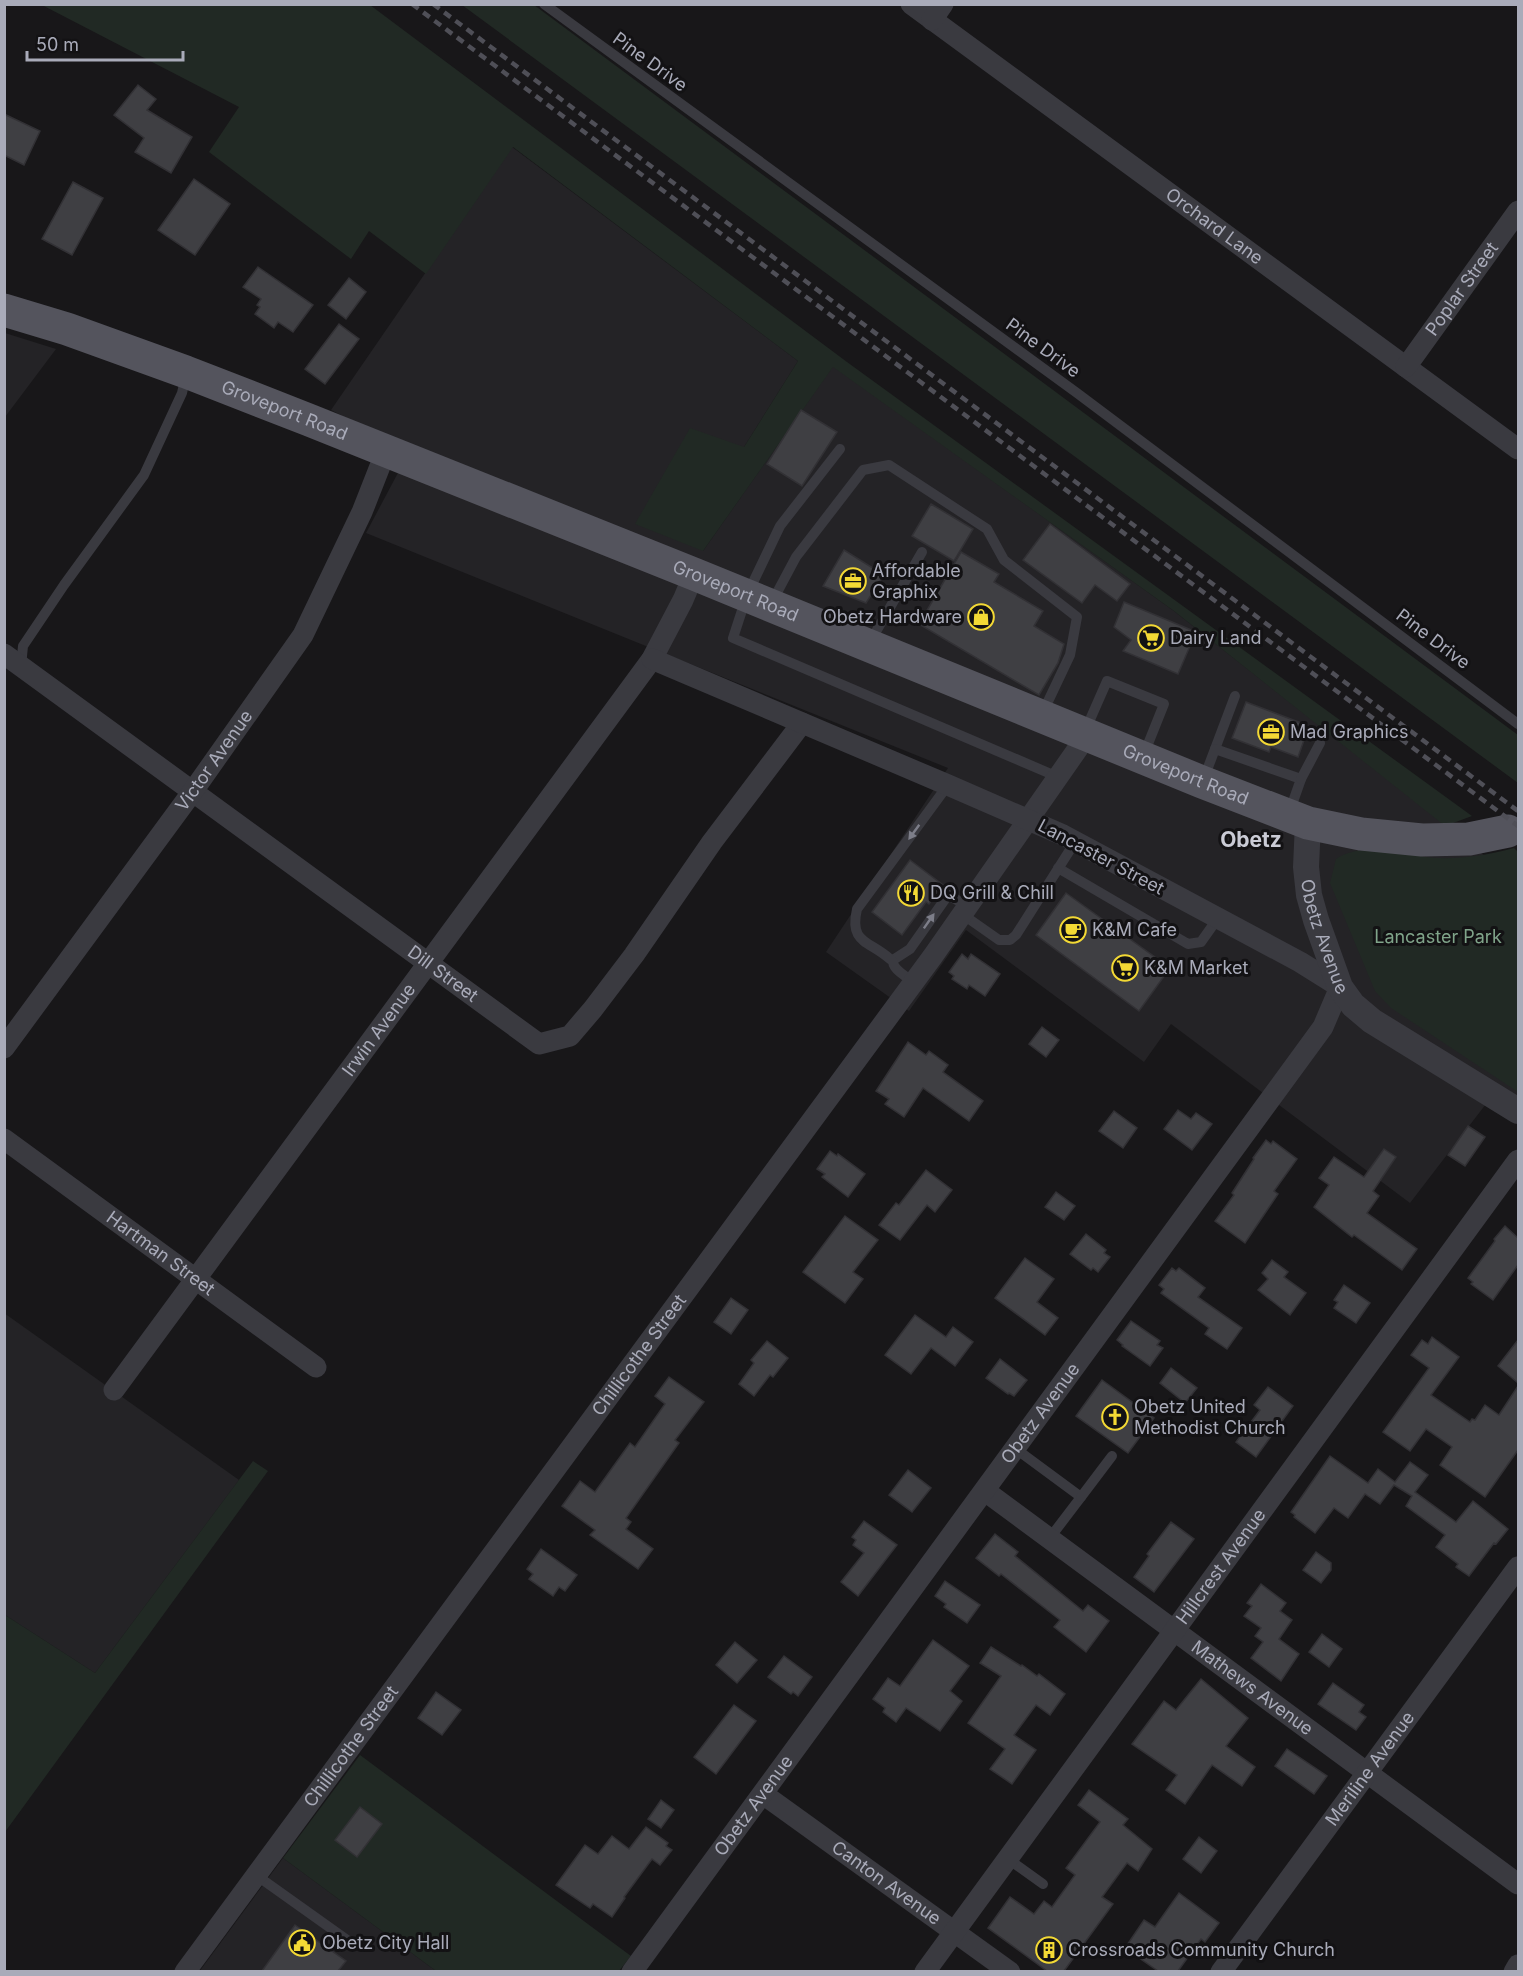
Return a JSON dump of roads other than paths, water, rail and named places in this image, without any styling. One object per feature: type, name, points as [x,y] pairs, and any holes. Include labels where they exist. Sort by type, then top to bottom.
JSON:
[{"type":"main road","name":"Groveport Road","points":[[4,310],[67,329],[186,372],[694,574],[1298,819],[1362,834],[1422,840],[1468,839],[1508,831]]},
{"type":"street","name":"Orchard Lane","points":[[912,4],[937,12],[1518,449]]},
{"type":"street","name":"Poplar Street","points":[[1406,367],[1518,211]]},
{"type":"street","name":"Victor Avenue","points":[[4,1048],[193,791],[303,635],[362,512],[386,451]]},
{"type":"street","name":"Irwin Avenue","points":[[114,1390],[652,659],[694,574]]},
{"type":"street","name":"Lancaster Street","points":[[652,659],[1028,819],[1075,842],[1300,962],[1340,987],[1353,1005],[1364,1015],[1518,1111]]},
{"type":"street","name":"Dill Street","points":[[13,660],[539,1044],[570,1036],[634,955],[712,842],[802,723]]},
{"type":"street","name":"Chillicothe Street","points":[[185,1971],[914,982],[1086,734]]},
{"type":"street","name":"Obetz Avenue","points":[[632,1971],[1323,1027],[1340,987],[1309,895],[1298,819]]},
{"type":"street","name":"Hartman Street","points":[[4,1139],[316,1366]]},
{"type":"street","name":"Hillcrest Avenue","points":[[925,1971],[1518,1160]]},
{"type":"street","name":"Mathews Avenue","points":[[985,1491],[1518,1884]]},
{"type":"street","name":"Meriline Avenue","points":[[1221,1971],[1518,1567]]},
{"type":"street","name":"Canton Avenue","points":[[763,1794],[1010,1971]]},
{"type":"street","points":[[1514,1971],[1518,1965]]},
{"type":"lane","name":"Pine Drive","points":[[544,4],[1067,386],[1518,724]]},
{"type":"lane","points":[[13,660],[144,475],[182,393],[186,372]]},
{"type":"lane","points":[[758,600],[780,526],[840,449]]},
{"type":"lane","points":[[1041,716],[1070,654],[1077,617],[1004,560],[987,529],[889,465],[863,470],[796,558],[758,600],[733,638],[1058,777]]},
{"type":"lane","points":[[869,645],[922,552]]},
{"type":"lane","points":[[1086,734],[1107,681],[1126,688],[1164,704],[1142,757]]},
{"type":"lane","points":[[1202,782],[1235,696]]},
{"type":"lane","points":[[1298,819],[1301,779],[1320,743]]},
{"type":"lane","points":[[1215,749],[1301,779]]},
{"type":"lane","points":[[914,982],[896,968],[893,960],[862,939],[856,932],[854,922],[857,909],[948,785]]},
{"type":"lane","points":[[893,960],[910,949],[948,896],[999,940],[1010,940],[1016,935],[1075,842]]},
{"type":"lane","points":[[1058,868],[1188,944],[1201,942],[1218,918]]},
{"type":"lane","points":[[1016,1449],[1081,1497]]},
{"type":"lane","points":[[1049,1539],[1112,1456]]},
{"type":"lane","points":[[1008,1859],[1043,1884]]},
{"type":"lane","points":[[256,1875],[350,1942]]},
{"type":"railway","points":[[412,4],[1518,826]]},
{"type":"railway","points":[[433,4],[1518,811]]},
{"type":"place","name":"Affordable Graphix","points":[[853,581]]},
{"type":"place","name":"Obetz Hardware","points":[[981,617]]},
{"type":"place","name":"Dairy Land","points":[[1151,638]]},
{"type":"place","name":"Mad Graphics","points":[[1271,732]]},
{"type":"place","name":"DQ Grill & Chill","points":[[911,893]]},
{"type":"place","name":"K&M Cafe","points":[[1073,930]]},
{"type":"place","name":"K&M Market","points":[[1125,968]]},
{"type":"place","name":"Obetz United Methodist Church","points":[[1115,1417]]},
{"type":"place","name":"Obetz City Hall","points":[[302,1943]]},
{"type":"place","name":"Crossroads Community Church","points":[[1049,1950]]},
{"type":"district","name":"Obetz","points":[[1251,840]]},
{"type":"park label","name":"Lancaster Park","points":[[1438,937]]}]
